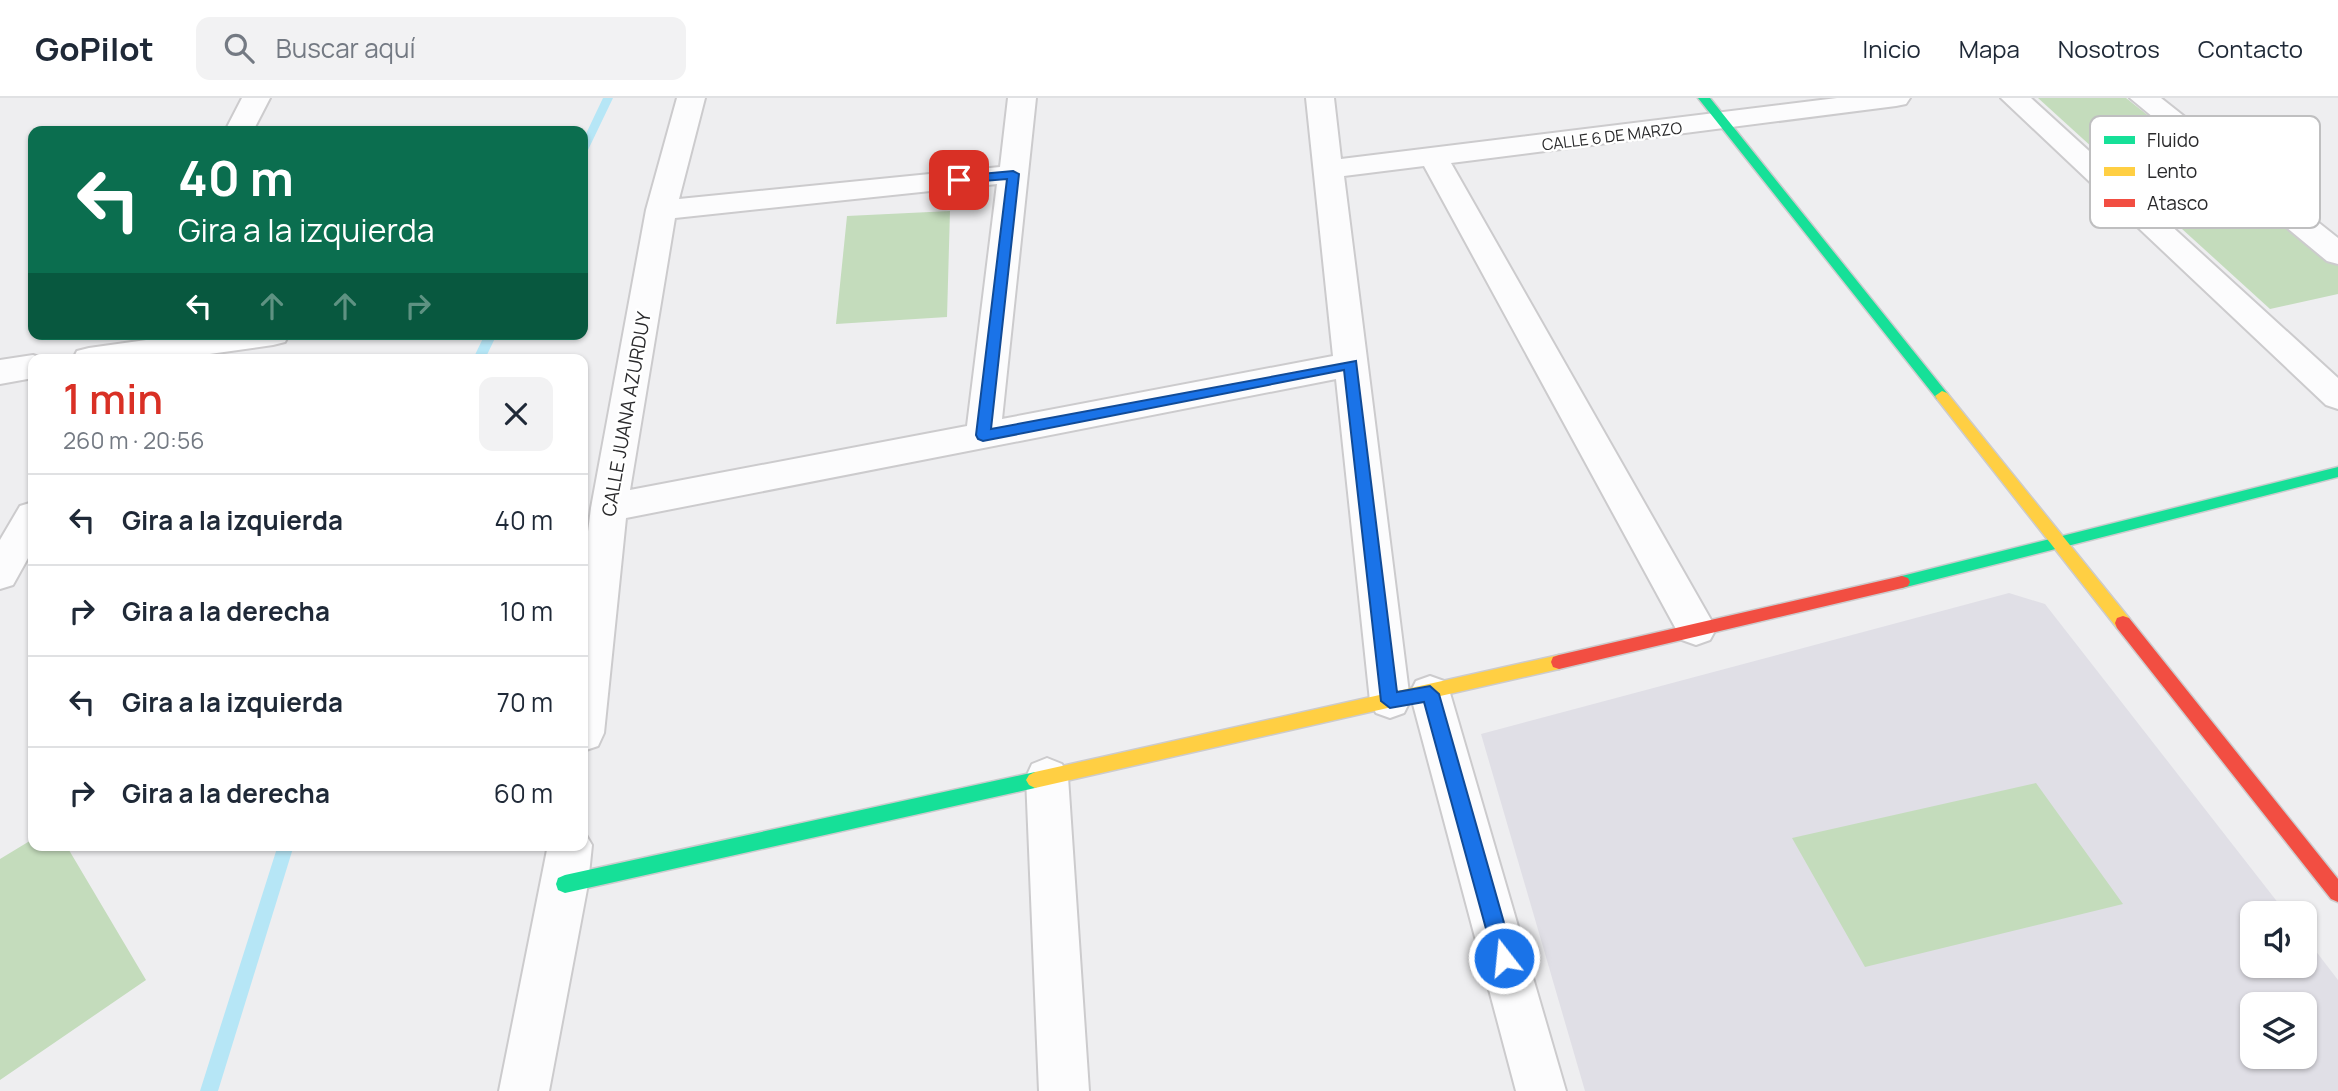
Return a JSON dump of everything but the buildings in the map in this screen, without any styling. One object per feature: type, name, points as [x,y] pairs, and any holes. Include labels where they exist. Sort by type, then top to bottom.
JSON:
[{"type":"street","points":[[242,126],[256,98]]},
{"type":"street","name":"CALLE JUANA AZURDUY","points":[[588,690],[609,508],[660,210],[691,98]]},
{"type":"street","points":[[983,435],[1022,98]]},
{"type":"street","points":[[1320,98],[1351,364],[1410,697],[1541,1091]]},
{"type":"street","points":[[1704,98],[2063,544],[2338,893]]},
{"type":"street","name":"CALLE 6 DE MARZO","points":[[1329,169],[1724,122],[1896,98]]},
{"type":"street","points":[[2015,98],[2090,167]]},
{"type":"street","points":[[2144,98],[2166,116]]},
{"type":"street","points":[[1433,157],[1696,629]]},
{"type":"street","points":[[660,210],[1013,174]]},
{"type":"street","points":[[2155,228],[2338,397]]},
{"type":"street","points":[[2306,228],[2338,254]]},
{"type":"street","points":[[108,354],[127,349],[215,340]]},
{"type":"street","points":[[609,508],[1351,364]]},
{"type":"street","points":[[0,372],[28,368]]},
{"type":"street","points":[[524,1091],[567,865],[1047,777],[1410,697],[2063,544],[2338,472]]},
{"type":"street","points":[[0,575],[28,525]]},
{"type":"street","points":[[1047,777],[1064,1091]]},
{"type":"shaded area","points":[[2009,593],[2045,604],[2277,901],[2240,901],[2240,978],[2317,978],[2317,953],[2338,980],[2338,1091],[1585,1091],[1481,734]]},
{"type":"green space","points":[[2038,98],[2126,98],[2149,116],[2090,116],[2090,145]]},
{"type":"green space","points":[[950,211],[947,317],[836,324],[847,216]]},
{"type":"green space","points":[[2181,228],[2290,228],[2338,266],[2338,294],[2270,309]]},
{"type":"green space","points":[[2036,783],[2123,904],[1865,967],[1792,838]]},
{"type":"green space","points":[[28,842],[28,851],[70,851],[146,980],[0,1080],[0,859]]},
{"type":"waterway","points":[[588,140],[608,98]]},
{"type":"waterway","points":[[481,354],[488,340]]},
{"type":"waterway","points":[[209,1091],[284,851]]},
{"type":"traffic: fast","points":[[1704,98],[1942,396]]},
{"type":"traffic: fast","points":[[1902,582],[2338,472]]},
{"type":"traffic: fast","points":[[565,884],[1035,780]]},
{"type":"traffic: slow","points":[[1942,396],[2123,623]]},
{"type":"traffic: slow","points":[[1035,780],[1559,662]]},
{"type":"traffic: jam","points":[[1559,662],[1902,582]]},
{"type":"traffic: jam","points":[[2123,623],[2338,893]]},
{"type":"route","points":[[959,180],[1013,174],[983,435],[1351,364],[1390,701],[1430,694],[1504,958]]}]
